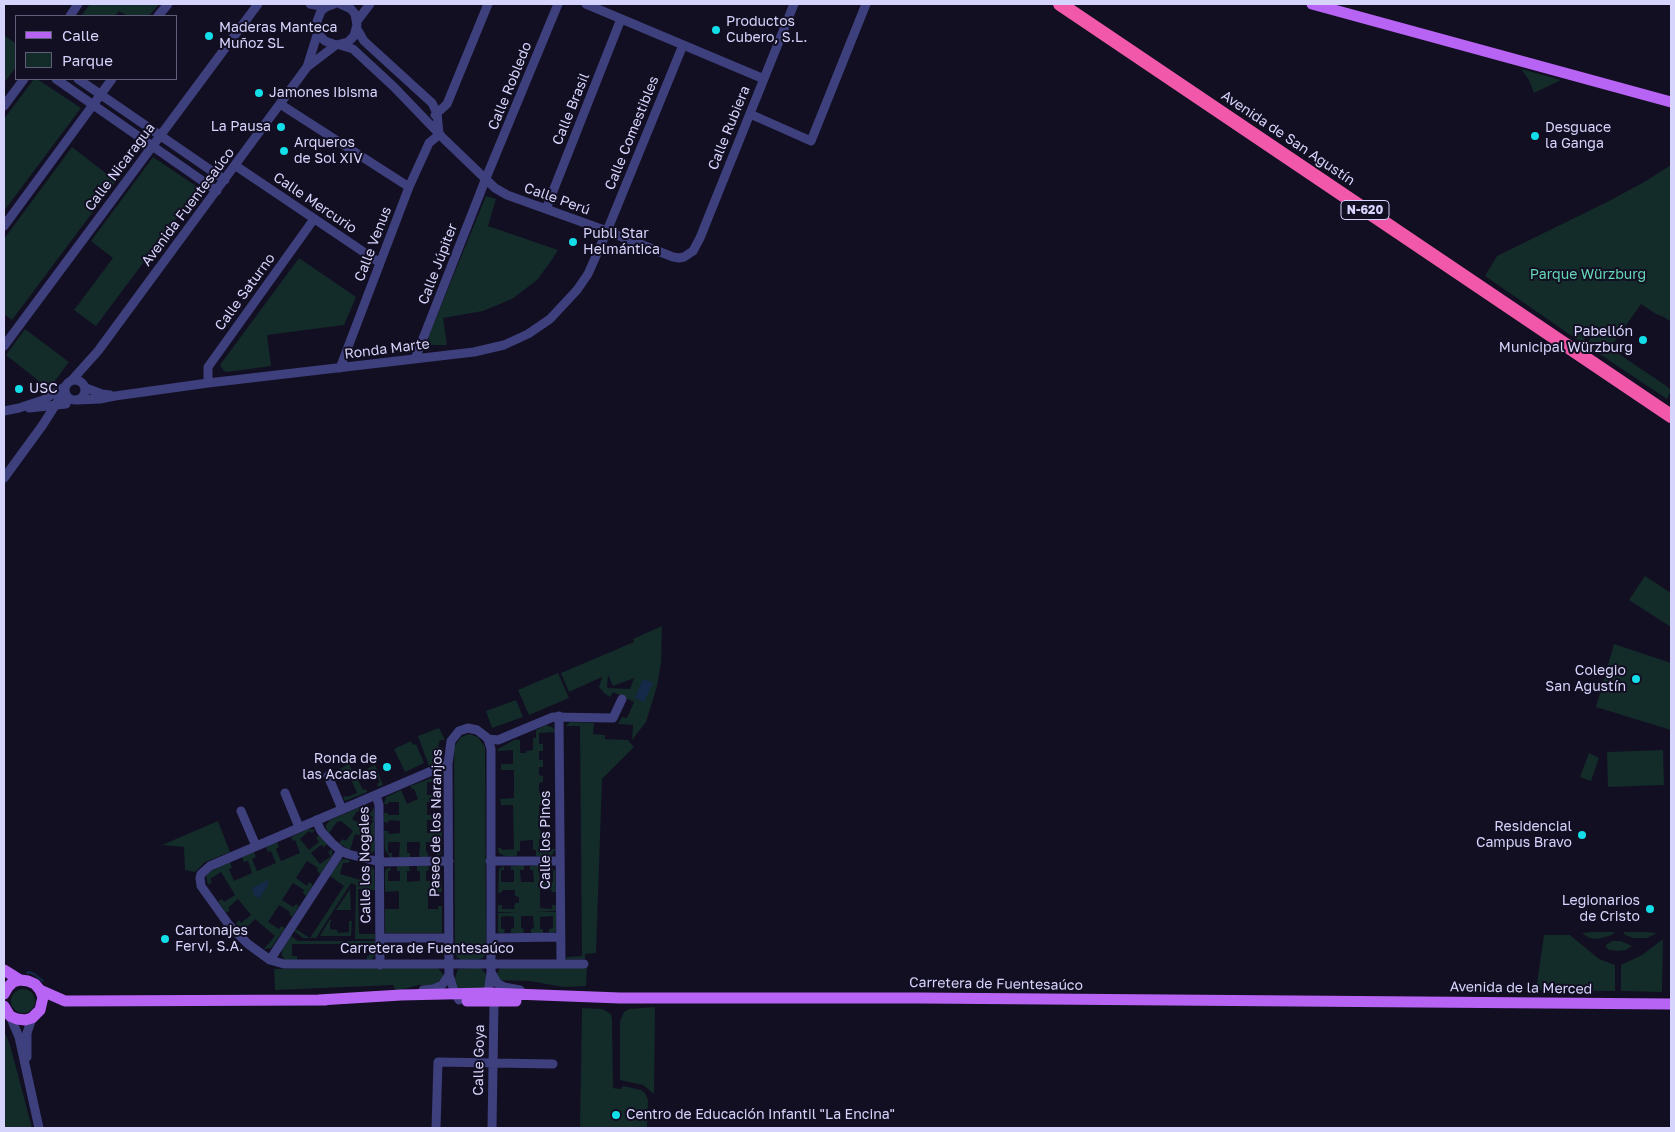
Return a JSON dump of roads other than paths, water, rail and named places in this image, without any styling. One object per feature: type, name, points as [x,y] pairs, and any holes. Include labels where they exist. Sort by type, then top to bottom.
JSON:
[{"type":"highway","name":"Avenida de San Agustín","points":[[1060,4],[1671,416]]},
{"type":"main road","points":[[1312,4],[1671,102]]},
{"type":"main road","points":[[4,970],[20,980],[32,982],[40,990],[66,1000],[426,1001],[457,997]]},
{"type":"main road","points":[[4,994],[13,982],[20,980]]},
{"type":"main road","points":[[36,1014],[43,1004],[40,990]]},
{"type":"main road","name":"Carretera de Fuentesaúco","points":[[490,997],[514,993],[620,998],[1371,1002]]},
{"type":"main road","points":[[319,1000],[401,995],[490,997]]},
{"type":"main road","name":"Carretera de Fuentesaúco","points":[[490,997],[579,1000],[620,998]]},
{"type":"main road","points":[[7,1011],[17,1020],[25,1020],[66,1000]]},
{"type":"main road","name":"Avenida de la Merced","points":[[1371,1002],[1671,1004]]},
{"type":"street","points":[[71,15],[78,4]]},
{"type":"street","points":[[159,15],[168,4]]},
{"type":"street","name":"Calle Nicaragua","points":[[4,346],[258,4]]},
{"type":"street","points":[[310,4],[330,5]]},
{"type":"street","points":[[310,4],[318,16],[330,5]]},
{"type":"street","points":[[346,4],[355,14],[357,25],[364,41],[432,103],[438,113],[440,134]]},
{"type":"street","points":[[357,25],[370,4]]},
{"type":"street","points":[[426,119],[438,113],[447,104],[488,4]]},
{"type":"street","name":"Calle Robledo","points":[[486,178],[558,4]]},
{"type":"street","points":[[586,4],[764,79]]},
{"type":"street","name":"Calle Rubiera","points":[[684,258],[693,251],[700,238],[794,4]]},
{"type":"street","points":[[750,114],[810,141],[866,4]]},
{"type":"street","name":"Avenida Fuentesaúco","points":[[307,67],[318,32],[316,24],[318,16]]},
{"type":"street","name":"Calle Brasil","points":[[546,209],[621,19]]},
{"type":"street","name":"Avenida Fuentesaúco","points":[[4,478],[42,426],[68,385],[89,362],[236,166],[307,67],[338,45],[348,42],[354,36],[357,25]]},
{"type":"street","name":"Calle Perú","points":[[318,32],[325,42],[353,49],[495,188],[507,195],[673,257],[684,258]]},
{"type":"street","name":"Calle Comestibles","points":[[607,231],[683,45]]},
{"type":"street","points":[[4,106],[23,80]]},
{"type":"street","points":[[57,80],[217,191]]},
{"type":"street","points":[[80,80],[225,180]]},
{"type":"street","points":[[4,226],[111,80]]},
{"type":"street","points":[[280,104],[409,187]]},
{"type":"street","name":"Calle Venus","points":[[340,368],[409,187],[429,143],[440,134]]},
{"type":"street","name":"Calle Mercurio","points":[[236,166],[380,263]]},
{"type":"street","name":"Calle Júpiter","points":[[415,359],[486,178]]},
{"type":"street","name":"Calle Saturno","points":[[208,383],[208,367],[314,219]]},
{"type":"street","name":"Ronda Marte","points":[[19,408],[35,408],[72,401],[100,399],[208,383],[491,349],[528,334],[550,319],[578,290],[588,274],[607,231]]},
{"type":"street","name":"Avenida Fuentesaúco","points":[[85,386],[89,362]]},
{"type":"street","points":[[76,380],[85,386],[85,394],[72,401],[67,396],[68,385],[76,380]]},
{"type":"street","name":"Ronda Marte","points":[[4,411],[47,398],[68,385]]},
{"type":"street","name":"Ronda Marte","points":[[85,386],[102,394],[115,396]]},
{"type":"street","name":"Avenida Fuentesaúco","points":[[42,426],[72,401]]},
{"type":"street","points":[[35,408],[40,411],[43,418],[42,426]]},
{"type":"street","points":[[490,997],[491,749],[488,739],[498,740],[547,718],[559,716],[613,718],[622,699]]},
{"type":"street","name":"Calle los Pinos","points":[[559,716],[561,964]]},
{"type":"street","name":"Paseo de los Naranjos","points":[[457,997],[449,975],[448,764],[451,741],[459,732],[468,728],[477,730],[488,739]]},
{"type":"street","points":[[341,851],[270,960],[248,944],[229,925],[202,886],[200,878],[204,870],[210,866],[448,764]]},
{"type":"street","points":[[328,776],[342,809]]},
{"type":"street","points":[[285,793],[299,827]]},
{"type":"street","name":"Calle los Nogales","points":[[376,795],[380,862],[380,965]]},
{"type":"street","points":[[241,811],[256,846]]},
{"type":"street","points":[[316,820],[321,831],[341,851],[365,860],[380,862],[449,861]]},
{"type":"street","points":[[490,861],[560,861]]},
{"type":"street","points":[[491,938],[560,937]]},
{"type":"street","points":[[380,938],[449,938]]},
{"type":"street","name":"Carretera de Fuentesaúco","points":[[270,960],[294,965],[449,964],[491,968],[584,964]]},
{"type":"street","points":[[491,968],[497,983],[504,987],[537,994]]},
{"type":"street","points":[[401,995],[433,989],[442,984],[449,975]]},
{"type":"street","name":"Calle Goya","points":[[490,997],[494,1004],[492,1128]]},
{"type":"street","points":[[7,1011],[19,1037],[39,1128]]},
{"type":"street","points":[[27,1078],[27,1033],[36,1014]]},
{"type":"street","points":[[436,1128],[438,1062],[553,1064]]},
{"type":"water","points":[[643,679],[653,683],[644,702],[635,698]]},
{"type":"water","points":[[268,880],[268,885],[259,899],[254,895],[252,888]]},
{"type":"waterway","points":[[27,973],[34,974],[43,981]]},
{"type":"place","name":"Productos Cubero, S.L.","points":[[716,30]]},
{"type":"place","name":"Maderas Manteca Muñoz SL","points":[[209,36]]},
{"type":"place","name":"Jamones Ibisma","points":[[259,93]]},
{"type":"place","name":"La Pausa","points":[[281,127]]},
{"type":"place","name":"Desguace la Ganga","points":[[1535,136]]},
{"type":"place","name":"Arqueros de Sol XIV","points":[[284,151]]},
{"type":"place","name":"Publi Star Helmántica","points":[[573,242]]},
{"type":"place","name":"Pabellón Municipal Würzburg","points":[[1643,340]]},
{"type":"place","name":"USC","points":[[19,389]]},
{"type":"place","name":"Colegio San Agustín","points":[[1636,679]]},
{"type":"place","name":"Ronda de las Acacias","points":[[387,767]]},
{"type":"place","name":"Residencial Campus Bravo","points":[[1582,835]]},
{"type":"place","name":"Legionarios de Cristo","points":[[1650,909]]},
{"type":"place","name":"Cartonajes Fervi, S.A.","points":[[165,939]]},
{"type":"place","name":"Centro de Educación Infantil \"La Encina\"","points":[[616,1115]]},
{"type":"park label","name":"Parque Würzburg","points":[[1588,275]]}]
